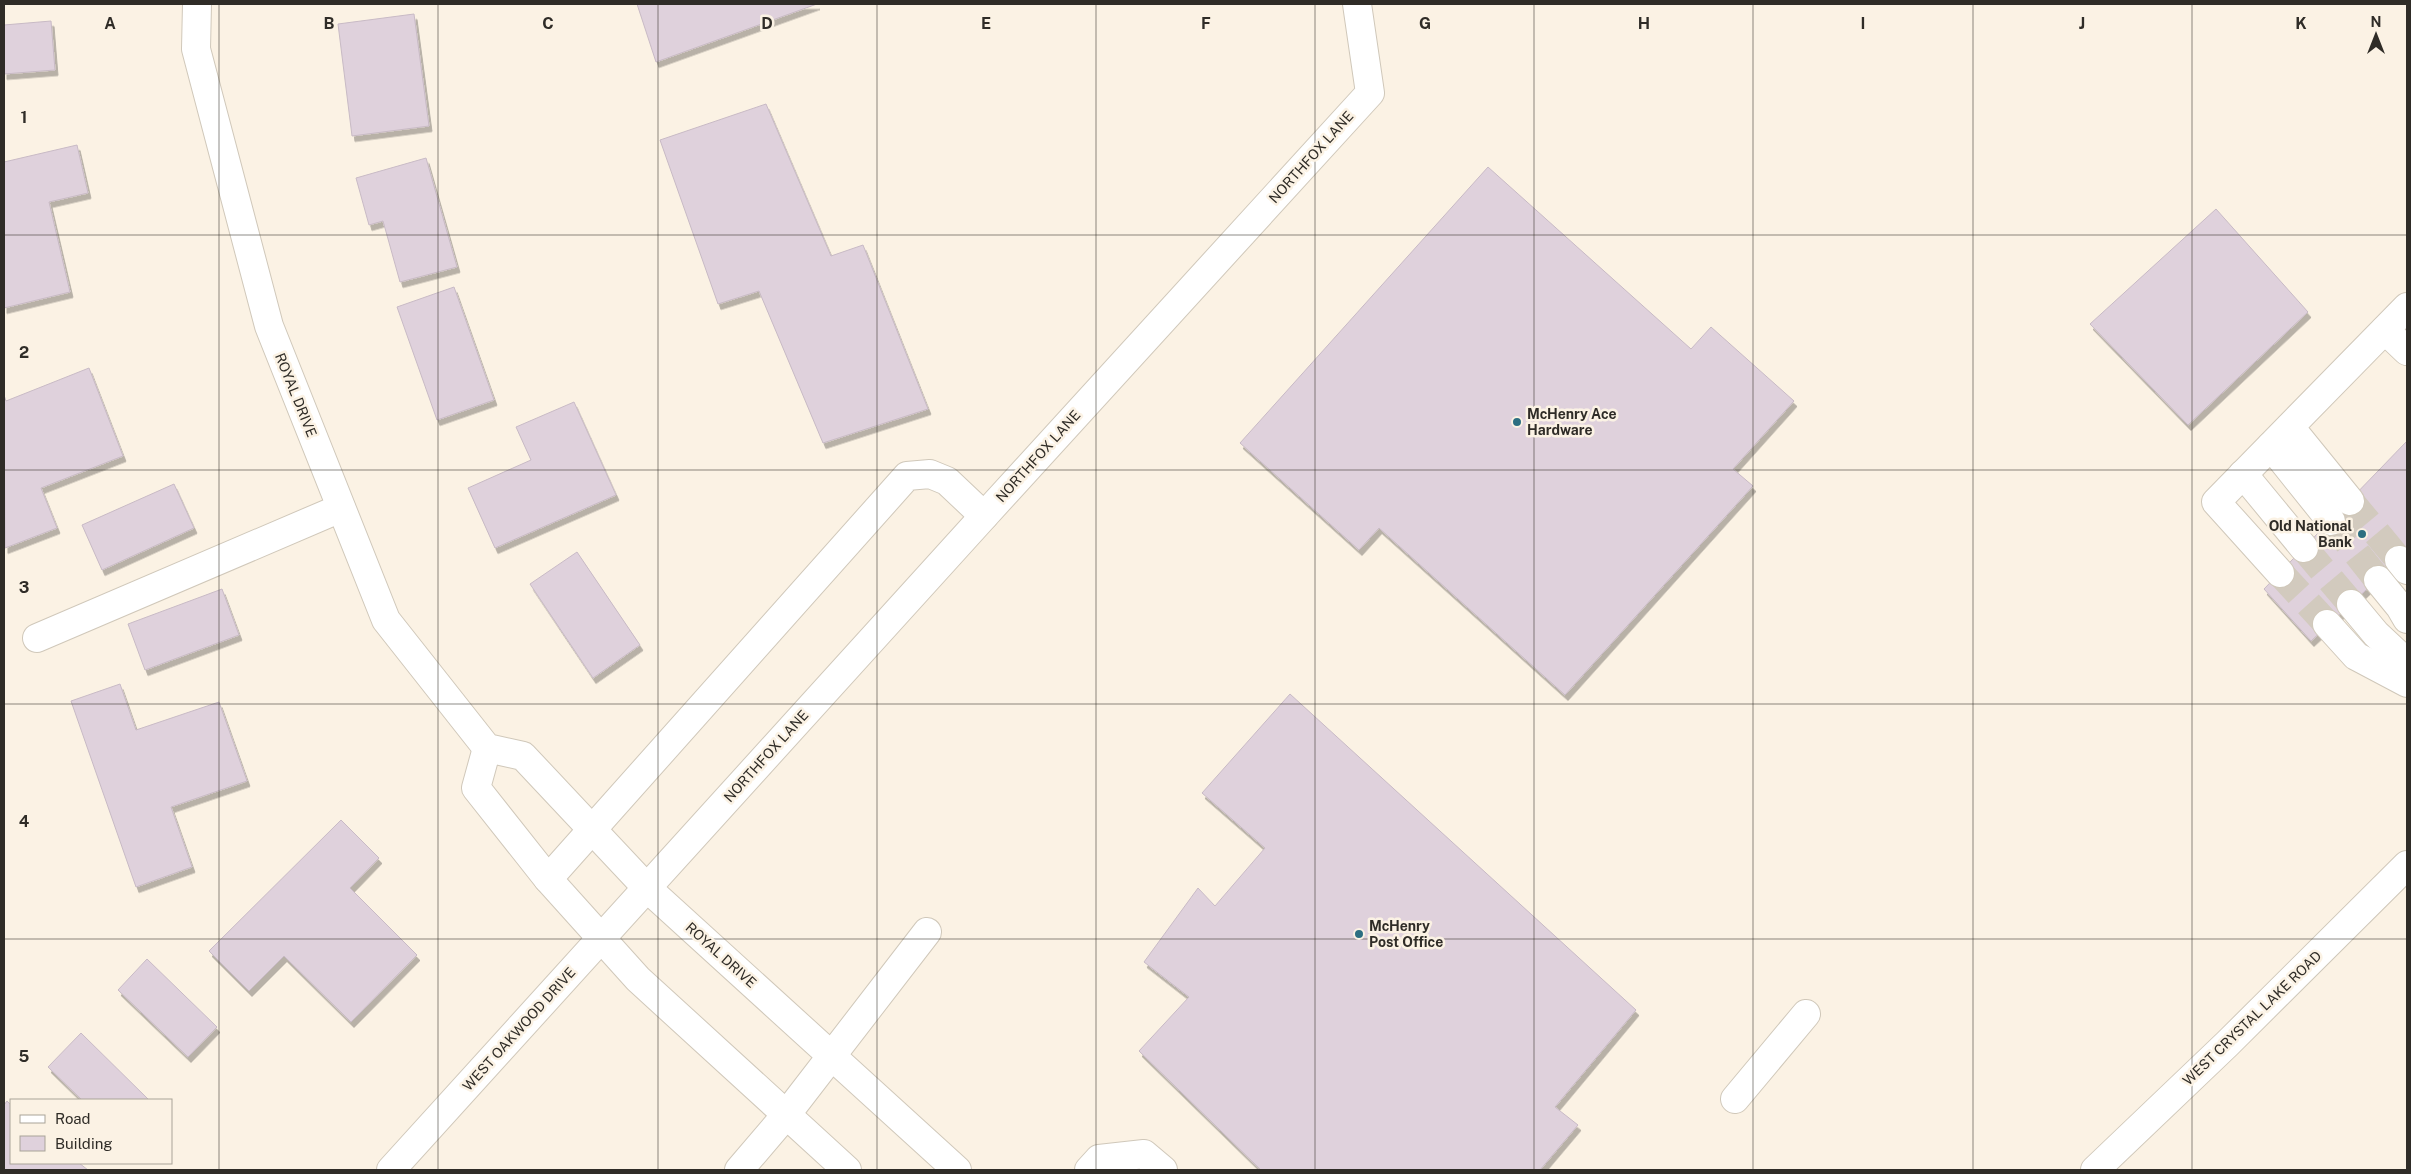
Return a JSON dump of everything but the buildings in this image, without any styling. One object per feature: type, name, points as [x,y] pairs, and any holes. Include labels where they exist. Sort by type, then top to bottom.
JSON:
[{"type":"street","name":"ROYAL DRIVE","points":[[197,4],[196,49],[269,326],[386,620],[487,748],[523,756],[647,888],[957,1170]]},
{"type":"street","name":"NORTHFOX LANE","points":[[647,888],[1370,93],[1358,4]]},
{"type":"street","points":[[2280,573],[2216,502],[2407,307]]},
{"type":"street","points":[[2385,330],[2407,351]]},
{"type":"street","points":[[2280,437],[2350,501]]},
{"type":"street","points":[[2280,437],[2331,520]]},
{"type":"street","points":[[548,879],[593,831],[907,476],[930,474],[947,481],[984,516]]},
{"type":"street","points":[[2243,474],[2304,548]]},
{"type":"street","points":[[37,638],[341,508]]},
{"type":"street","points":[[2378,580],[2400,606],[2407,619]]},
{"type":"street","points":[[2351,604],[2376,634],[2407,663]]},
{"type":"street","points":[[2326,624],[2356,656],[2407,683]]},
{"type":"street","points":[[487,748],[476,788],[548,879],[600,940],[651,992],[847,1170]]},
{"type":"street","name":"WEST CRYSTAL LAKE ROAD","points":[[2095,1170],[2227,1044],[2407,865]]},
{"type":"street","name":"WEST OAKWOOD DRIVE","points":[[391,1170],[647,888]]},
{"type":"street","points":[[739,1170],[786,1115],[927,932]]},
{"type":"street","points":[[1736,1099],[1806,1014]]},
{"type":"street","points":[[1089,1170],[1099,1159],[1144,1154],[1163,1170]]},
{"type":"tunnel","points":[[2350,501],[2399,560]]},
{"type":"tunnel","points":[[2331,521],[2378,580]]},
{"type":"tunnel","points":[[2304,548],[2351,604]]},
{"type":"tunnel","points":[[2280,573],[2327,624]]},
{"type":"place","name":"McHenry Ace Hardware","points":[[1517,422]]},
{"type":"place","name":"Old National Bank","points":[[2362,534]]},
{"type":"place","name":"McHenry Post Office","points":[[1359,934]]}]
